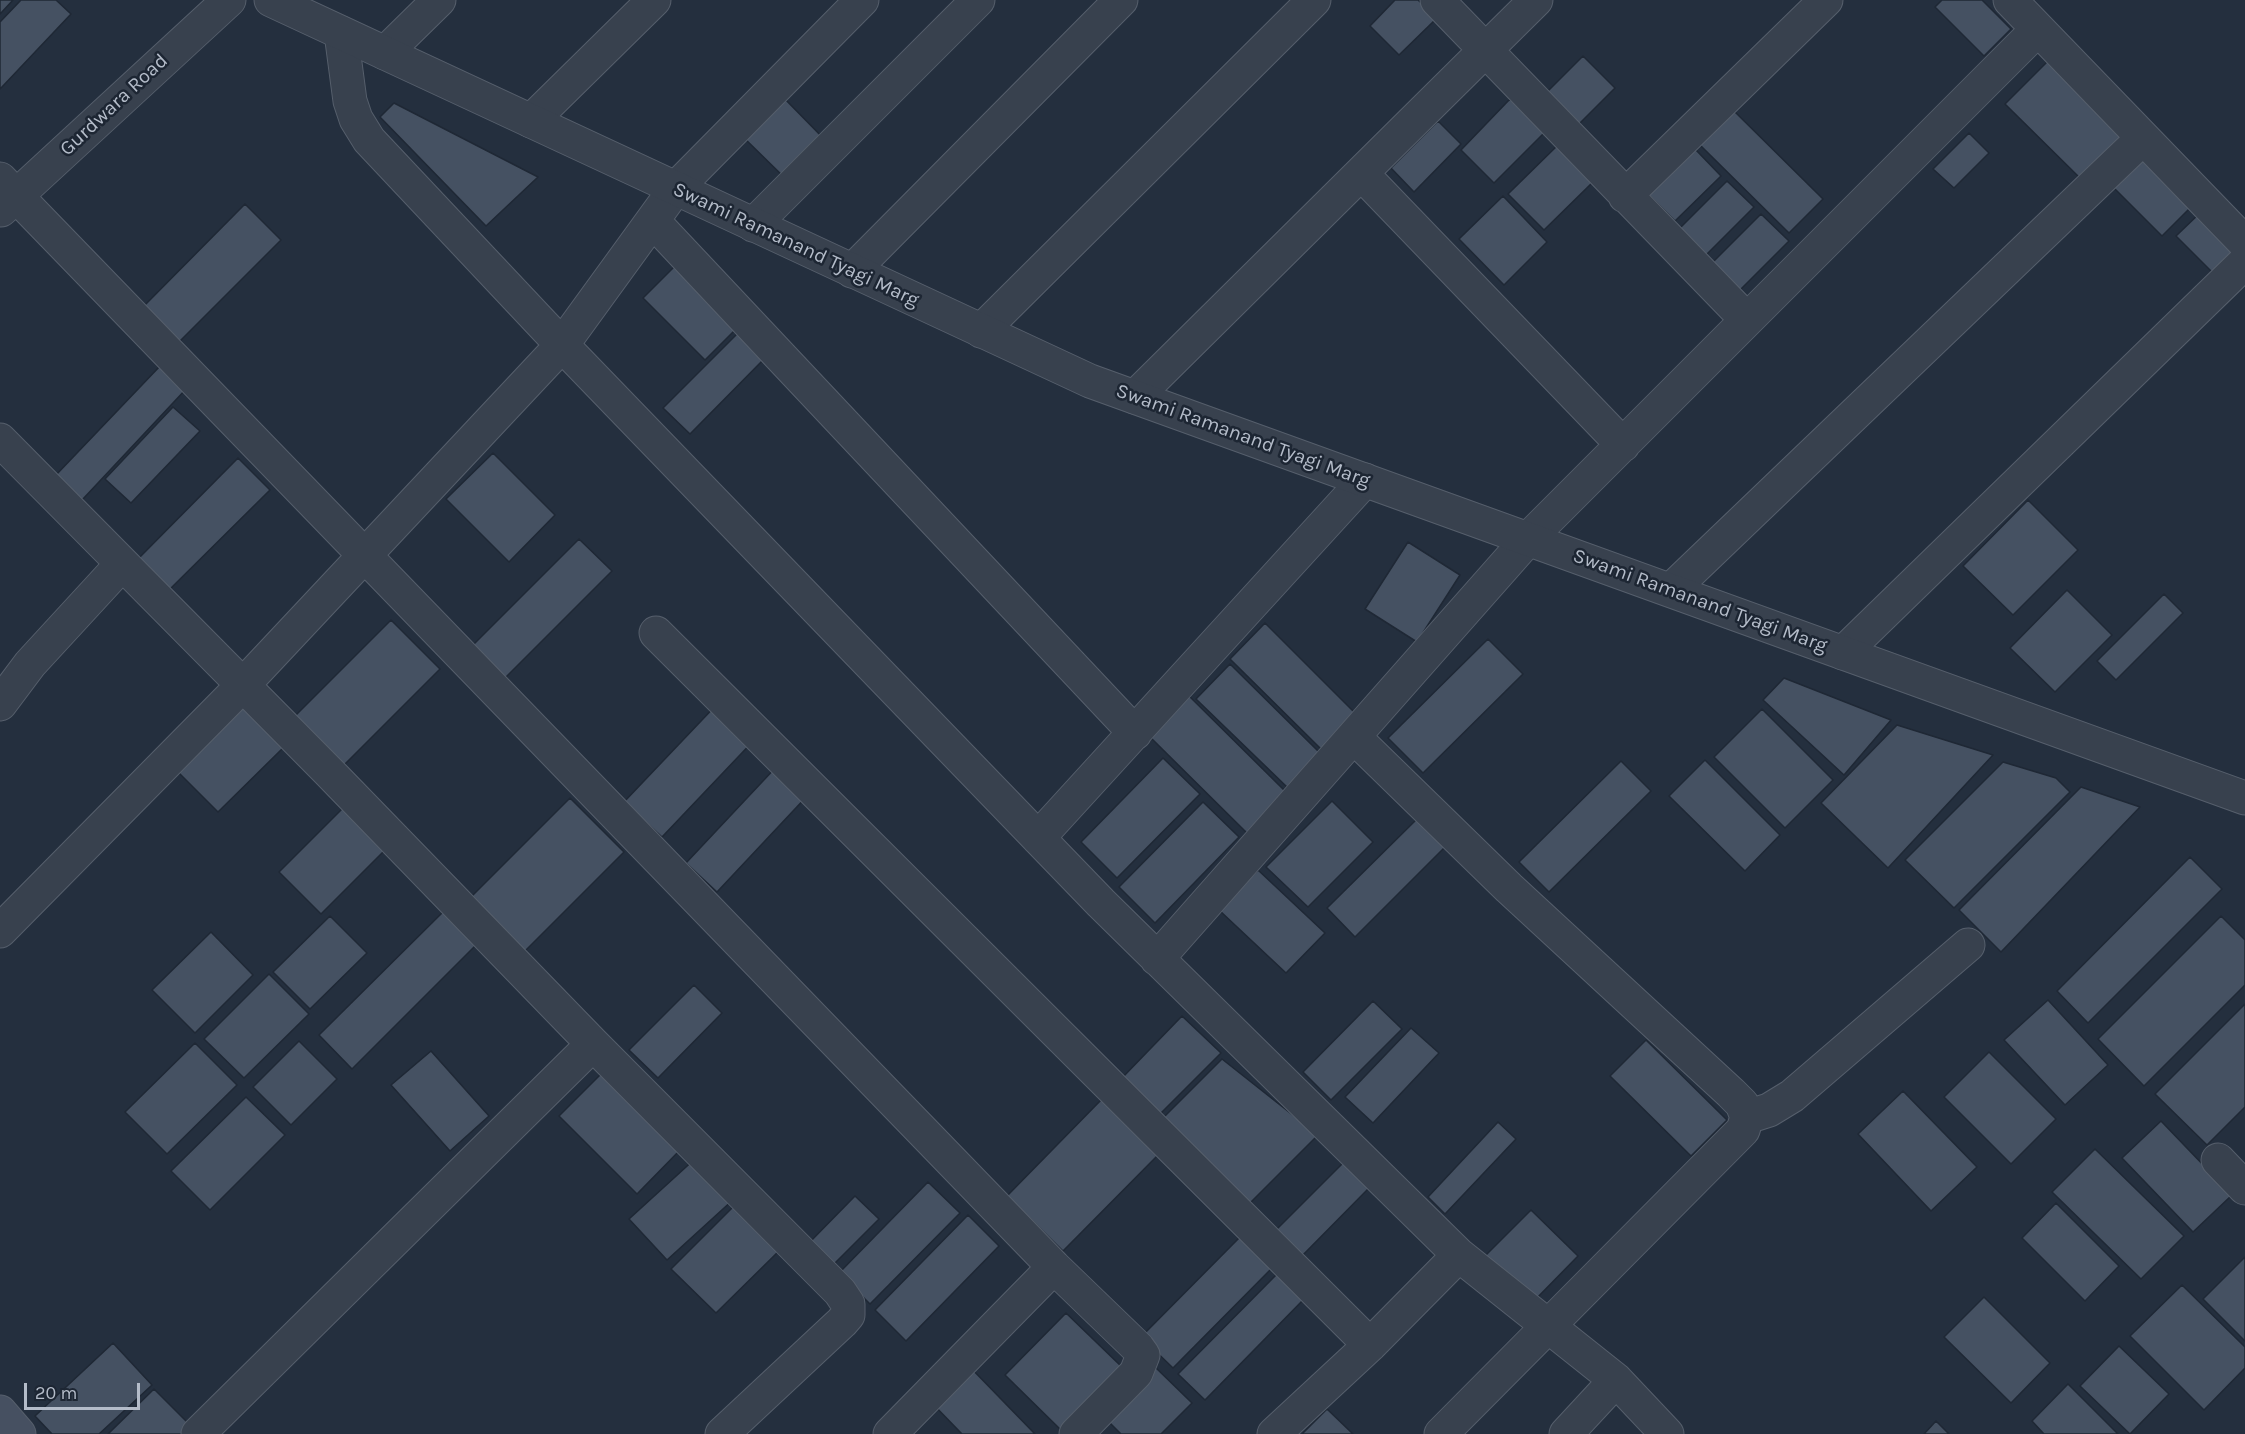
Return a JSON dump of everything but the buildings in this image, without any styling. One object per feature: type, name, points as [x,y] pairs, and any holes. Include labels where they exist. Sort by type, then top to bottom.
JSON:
[{"type":"main road","points":[[0,1412],[19,1434]]},
{"type":"street","name":"Gurdwara Road","points":[[6,195],[229,0]]},
{"type":"street","name":"Swami Ramanand Tyagi Marg","points":[[271,0],[1090,381],[2245,798]]},
{"type":"street","points":[[385,53],[439,0]]},
{"type":"street","points":[[531,121],[654,0]]},
{"type":"street","points":[[0,931],[243,685],[562,345],[676,188],[862,0]]},
{"type":"street","points":[[753,225],[978,0]]},
{"type":"street","points":[[852,271],[1121,0]]},
{"type":"street","points":[[981,331],[1314,0]]},
{"type":"street","points":[[1437,0],[1747,320]]},
{"type":"street","points":[[1135,397],[1536,0]]},
{"type":"street","points":[[1625,196],[1826,0]]},
{"type":"street","points":[[2010,0],[2245,243]]},
{"type":"street","points":[[1157,959],[1528,539],[2038,29]]},
{"type":"street","points":[[341,33],[350,101],[356,119],[369,140],[562,345],[1157,959],[1459,1255],[1616,1380],[1667,1434]]},
{"type":"street","points":[[1671,590],[2143,138]]},
{"type":"street","points":[[1362,174],[1623,445]]},
{"type":"street","points":[[6,195],[364,556],[1054,1267],[1138,1348],[1143,1355],[1136,1373],[1076,1434]]},
{"type":"street","points":[[653,220],[1135,732]]},
{"type":"street","points":[[1843,653],[2245,262]]},
{"type":"street","points":[[0,440],[840,1292],[848,1304],[848,1315],[722,1434]]},
{"type":"street","points":[[1038,838],[1365,480]]},
{"type":"street","points":[[0,704],[30,664],[122,564]]},
{"type":"street","points":[[656,633],[1370,1345]]},
{"type":"street","points":[[1354,737],[1509,888],[1731,1093],[1742,1104],[1747,1117],[1743,1130],[1441,1434]]},
{"type":"street","points":[[1747,1117],[1768,1110],[1792,1096],[1968,945]]},
{"type":"street","points":[[198,1434],[593,1044]]},
{"type":"street","points":[[2218,1160],[2245,1188]]},
{"type":"street","points":[[1274,1434],[1370,1345],[1459,1255]]},
{"type":"street","points":[[890,1434],[1054,1267]]},
{"type":"street","points":[[1566,1434],[1616,1380]]}]
